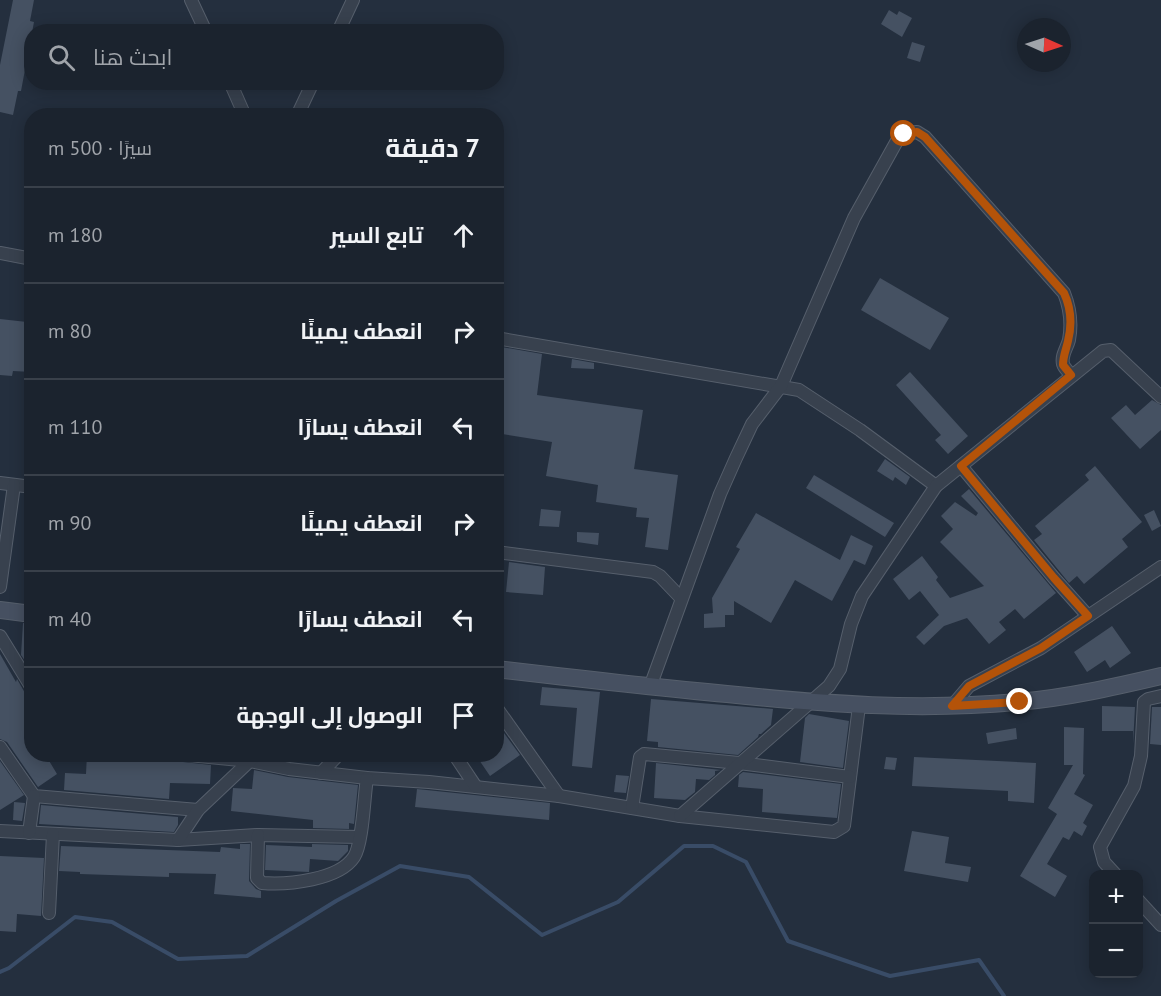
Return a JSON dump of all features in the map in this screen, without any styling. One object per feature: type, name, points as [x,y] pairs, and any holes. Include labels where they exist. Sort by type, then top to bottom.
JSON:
[{"type":"main road","points":[[0,610],[24,613]]},
{"type":"main road","points":[[504,670],[650,687],[859,706],[952,706],[1020,702],[1112,688],[1161,676]]},
{"type":"street","points":[[191,0],[202,24]]},
{"type":"street","points":[[342,24],[353,0]]},
{"type":"street","points":[[234,90],[241,108]]},
{"type":"street","points":[[301,108],[309,90]]},
{"type":"street","points":[[650,687],[720,494],[736,458],[752,424],[781,386],[854,218],[898,138],[911,132],[917,132],[925,137],[1064,293],[1069,304],[1071,320],[1063,365],[1071,375]]},
{"type":"street","points":[[0,253],[24,258]]},
{"type":"street","points":[[504,339],[799,390],[860,430],[936,486]]},
{"type":"street","points":[[680,816],[829,686],[837,676],[851,624],[862,596],[936,486],[1098,353],[1111,350],[1161,397]]},
{"type":"street","points":[[961,466],[1088,616]]},
{"type":"street","points":[[0,483],[24,486]]},
{"type":"street","points":[[0,587],[14,485]]},
{"type":"street","points":[[504,553],[653,572],[660,576],[681,598]]},
{"type":"street","points":[[952,706],[969,686],[1041,648],[1161,567]]},
{"type":"street","points":[[0,636],[24,674]]},
{"type":"street","points":[[1111,870],[1104,862],[1100,847],[1134,786],[1141,756],[1144,702],[1161,696]]},
{"type":"street","points":[[271,762],[321,773],[559,796],[680,816],[834,832],[844,826],[859,706]]},
{"type":"street","points":[[504,718],[559,796]]},
{"type":"street","points":[[0,747],[34,796],[29,832]]},
{"type":"street","points":[[632,808],[642,755],[675,756],[850,777]]},
{"type":"street","points":[[178,840],[198,810],[249,762]]},
{"type":"street","points":[[321,773],[331,762]]},
{"type":"street","points":[[459,762],[476,787]]},
{"type":"street","points":[[258,835],[257,878],[262,883],[271,884],[327,876],[341,869],[355,855],[366,778]]},
{"type":"street","points":[[34,796],[198,810]]},
{"type":"street","points":[[0,831],[178,840],[258,835],[359,837]]},
{"type":"street","points":[[49,913],[53,834]]},
{"type":"street","points":[[1143,905],[1161,925]]},
{"type":"building","points":[[13,0],[34,0],[30,21],[34,24],[24,24],[24,75],[13,115],[0,112],[0,65]]},
{"type":"building","points":[[889,10],[897,15],[899,11],[912,18],[902,37],[881,24]]},
{"type":"building","points":[[912,42],[925,46],[920,62],[907,58]]},
{"type":"building","points":[[880,278],[949,318],[930,350],[861,310]]},
{"type":"building","points":[[0,319],[24,322],[24,372],[13,371],[12,376],[0,375]]},
{"type":"building","points":[[504,347],[542,354],[537,395],[643,410],[634,469],[678,475],[668,550],[645,547],[649,518],[636,517],[637,508],[596,502],[598,485],[546,476],[552,442],[504,434]]},
{"type":"building","points":[[572,359],[594,363],[594,369],[571,368]]},
{"type":"building","points":[[910,372],[968,436],[948,454],[935,440],[941,435],[896,385]]},
{"type":"building","points":[[1152,400],[1161,405],[1161,430],[1140,449],[1111,418],[1126,405],[1135,415]]},
{"type":"building","points":[[885,459],[910,477],[906,485],[895,477],[893,481],[877,471]]},
{"type":"building","points":[[1095,466],[1142,522],[1122,539],[1128,547],[1084,584],[1077,576],[1069,583],[1034,540],[1042,534],[1035,526],[1089,480],[1085,475]]},
{"type":"building","points":[[814,475],[894,523],[885,537],[806,488]]},
{"type":"building","points":[[969,489],[1056,593],[1024,619],[1015,609],[999,622],[1006,630],[989,644],[967,618],[944,626],[924,645],[916,637],[939,615],[920,591],[909,600],[893,579],[922,556],[950,598],[984,586],[940,542],[953,529],[941,516],[955,502],[976,516],[978,513],[961,496]]},
{"type":"building","points":[[541,509],[561,511],[559,527],[539,526]]},
{"type":"building","points":[[1154,510],[1161,526],[1152,531],[1144,515]]},
{"type":"building","points":[[756,513],[840,560],[851,535],[873,546],[865,565],[854,560],[832,601],[795,580],[771,623],[734,601],[734,615],[725,615],[725,627],[704,628],[704,614],[713,613],[712,598],[740,549],[736,547]]},
{"type":"building","points":[[577,532],[599,533],[598,545],[577,542]]},
{"type":"building","points":[[509,562],[545,567],[543,595],[506,592]]},
{"type":"building","points":[[23,623],[24,659],[21,655]]},
{"type":"building","points":[[1112,626],[1131,653],[1110,668],[1105,660],[1087,672],[1074,652]]},
{"type":"building","points":[[0,654],[24,691],[24,762],[50,762],[57,774],[38,787],[7,742],[0,739]]},
{"type":"building","points":[[542,687],[600,692],[592,768],[572,766],[577,708],[540,705]]},
{"type":"building","points":[[651,699],[773,709],[771,725],[738,755],[658,747],[658,742],[647,741]]},
{"type":"building","points":[[1102,706],[1135,707],[1133,744],[1133,731],[1102,731]]},
{"type":"building","points":[[1152,707],[1161,707],[1161,745],[1150,744]]},
{"type":"building","points":[[809,714],[849,721],[843,768],[800,762],[805,718]]},
{"type":"building","points":[[1064,727],[1084,728],[1083,774],[1085,775],[1074,794],[1093,805],[1083,823],[1087,826],[1082,836],[1074,831],[1069,840],[1063,837],[1047,864],[1067,876],[1055,897],[1020,876],[1057,814],[1048,808],[1073,765],[1064,765]]},
{"type":"building","points":[[1016,728],[1017,739],[988,744],[986,733]]},
{"type":"building","points":[[504,733],[520,755],[490,776],[480,762],[504,762]]},
{"type":"building","points":[[886,757],[897,758],[895,770],[884,769]]},
{"type":"building","points":[[914,757],[1036,763],[1034,803],[1008,801],[1008,791],[912,786]]},
{"type":"building","points":[[0,761],[24,795],[0,810]]},
{"type":"building","points":[[87,762],[183,762],[211,765],[210,784],[170,783],[169,799],[64,790],[65,773],[86,774]]},
{"type":"building","points":[[656,763],[721,770],[715,771],[715,775],[709,780],[696,779],[695,792],[685,800],[654,798]]},
{"type":"building","points":[[254,770],[288,777],[358,785],[354,824],[349,823],[349,829],[313,828],[313,820],[231,811],[233,788],[252,789]]},
{"type":"building","points":[[743,772],[841,784],[837,818],[762,812],[763,789],[738,787],[739,775]]},
{"type":"building","points":[[616,775],[629,776],[626,793],[614,792]]},
{"type":"building","points":[[417,789],[550,803],[549,820],[415,807]]},
{"type":"building","points":[[14,802],[25,803],[22,821],[13,820]]},
{"type":"building","points":[[41,805],[178,817],[178,825],[174,832],[39,824]]},
{"type":"building","points":[[912,831],[949,837],[945,863],[971,867],[968,882],[904,871]]},
{"type":"building","points":[[240,844],[250,844],[249,881],[261,891],[261,898],[214,894],[216,874],[169,873],[169,877],[80,874],[80,872],[59,871],[61,846],[220,852],[221,847],[240,849]]},
{"type":"building","points":[[312,844],[348,845],[348,851],[338,861],[310,859],[309,872],[265,870],[266,845],[312,847]]},
{"type":"building","points":[[0,856],[44,858],[41,916],[17,914],[16,932],[0,931]]},
{"type":"waterway","points":[[0,972],[9,968],[75,917],[112,922],[178,959],[247,956],[336,901],[400,866],[469,877],[542,935],[618,902],[684,846],[713,846],[746,862],[788,941],[890,976],[979,960],[1004,996]]},
{"type":"route","points":[[904,134],[917,132],[925,137],[1064,293],[1069,304],[1071,320],[1063,365],[1071,375],[961,466],[1088,616],[1041,648],[969,686],[952,706],[1020,702]]}]
